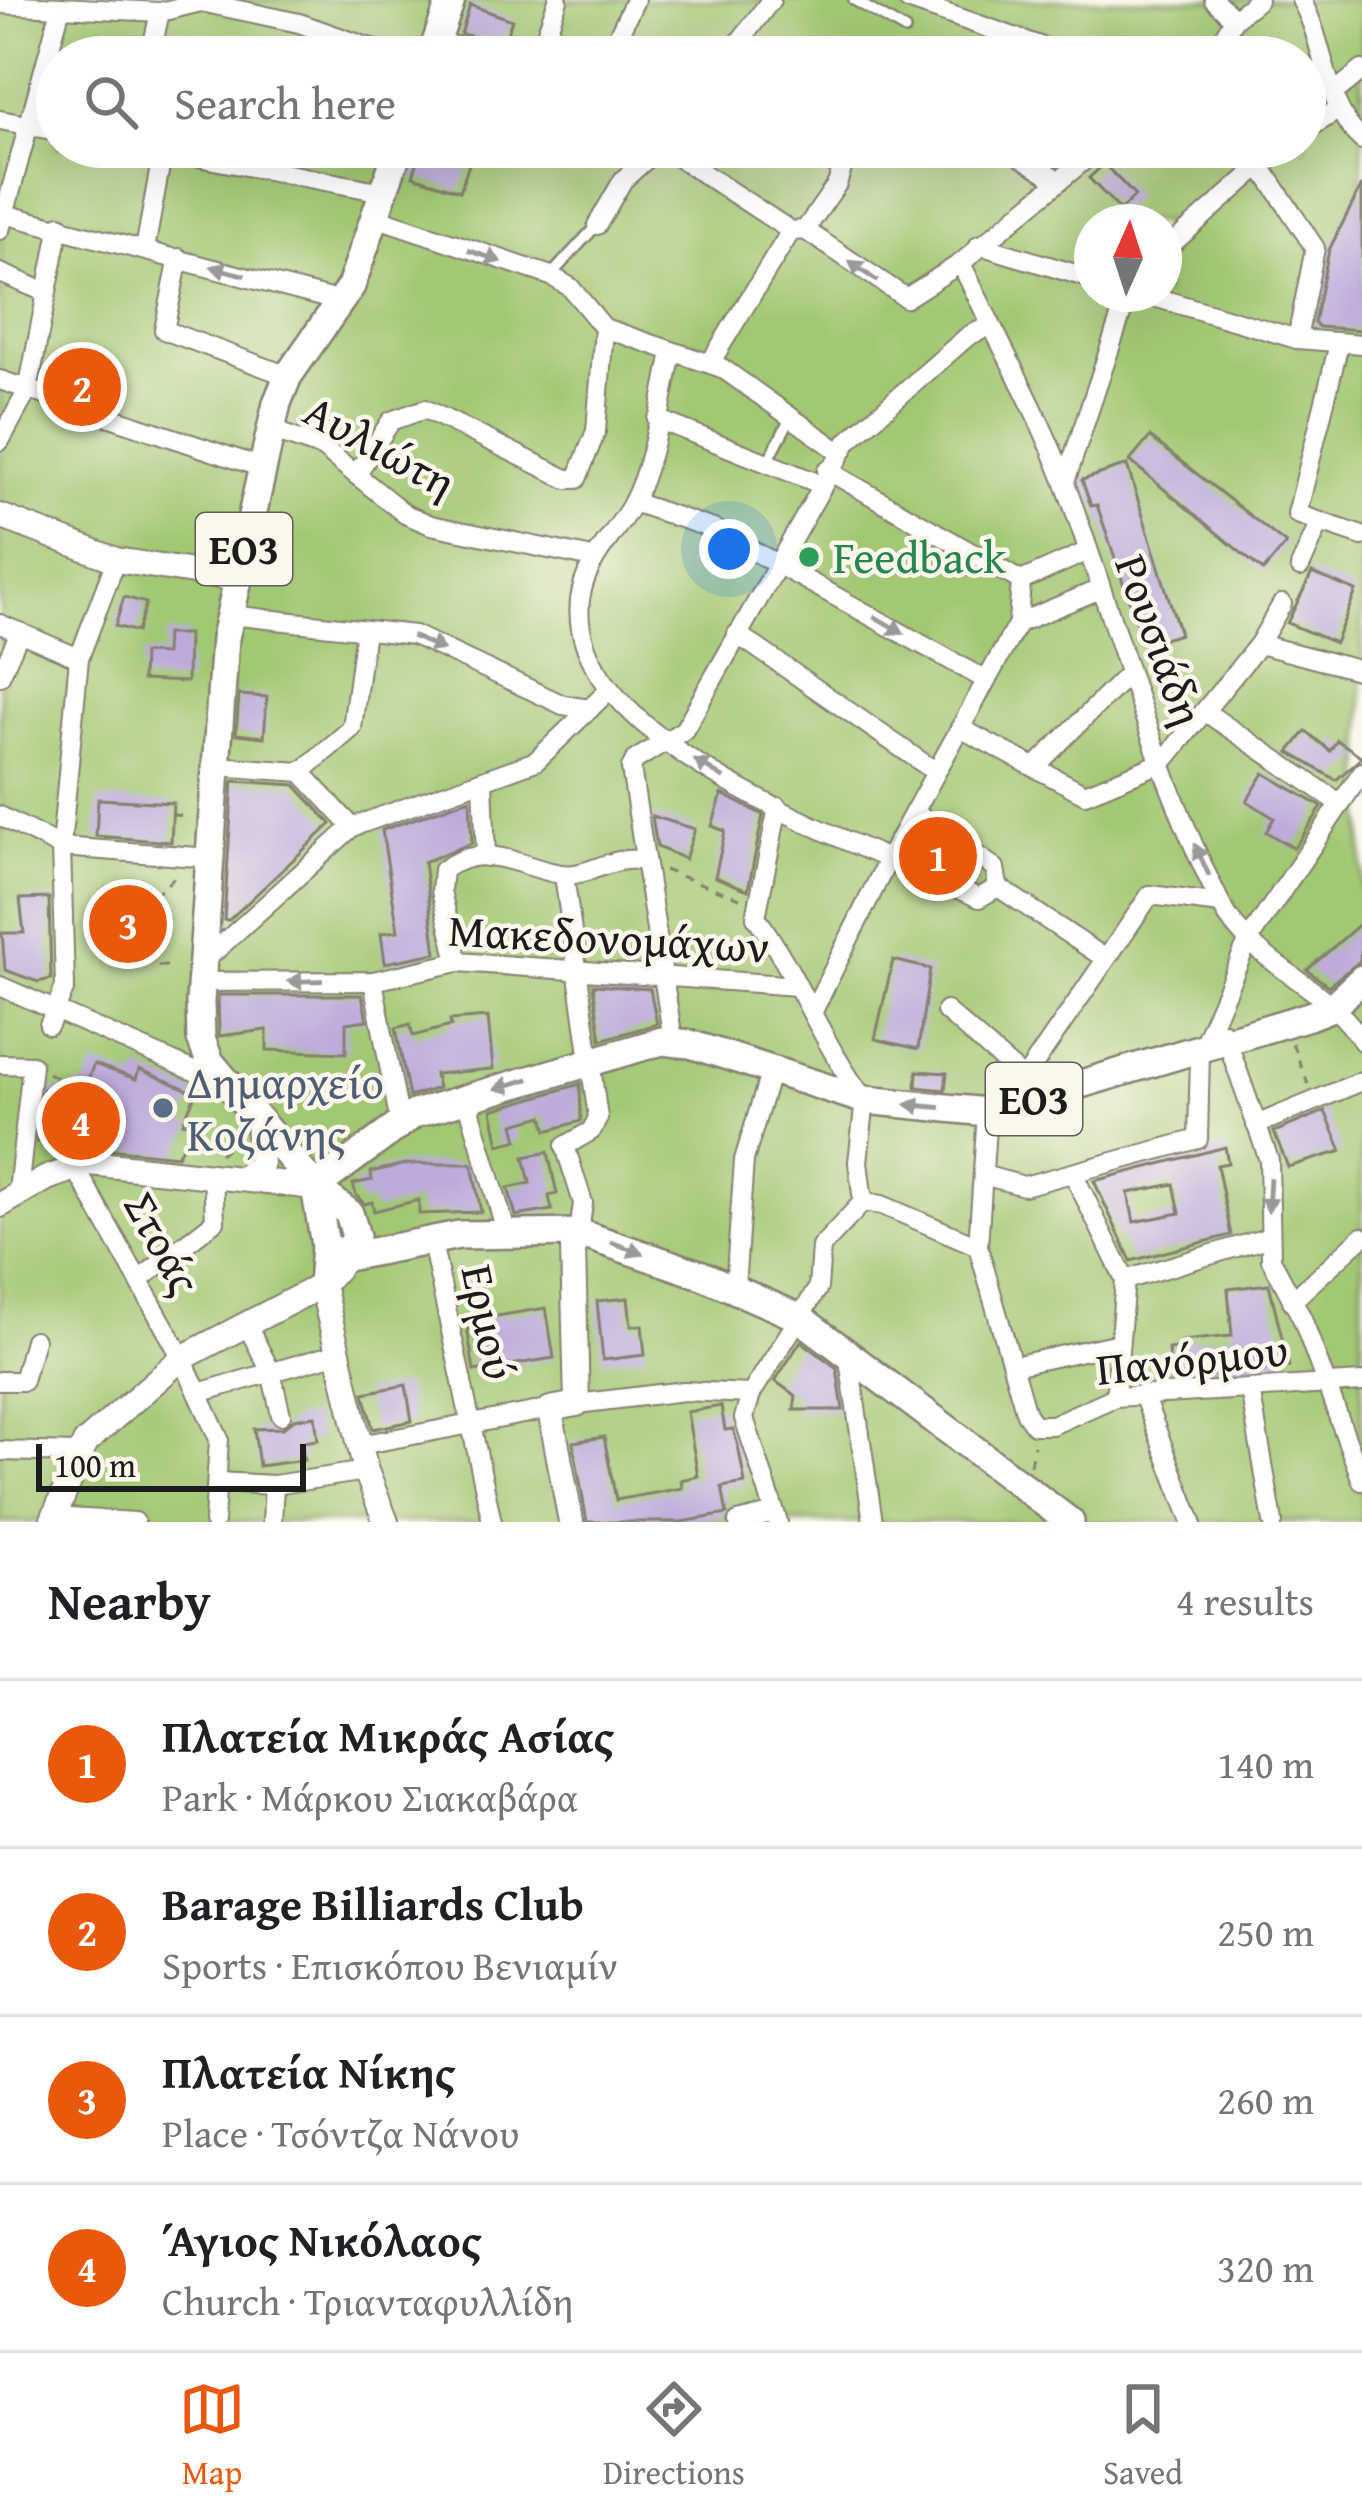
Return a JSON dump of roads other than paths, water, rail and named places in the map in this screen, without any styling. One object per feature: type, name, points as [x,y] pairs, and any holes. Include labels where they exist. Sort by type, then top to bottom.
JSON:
[{"type":"main road","points":[[439,36],[451,0]]},
{"type":"main road","name":"ΕΟ3","points":[[315,1187],[228,1086],[201,1039],[216,766],[230,615],[271,430],[287,376],[341,302],[392,168]]},
{"type":"main road","name":"ΕΟ3","points":[[673,1040],[866,1100],[987,1112],[1027,1089],[1199,1052],[1285,1024],[1332,1007],[1362,980]]},
{"type":"main road","points":[[322,1285],[336,1250],[315,1187],[400,1123],[590,1061],[673,1040]]},
{"type":"main road","points":[[336,1250],[506,1232],[579,1233],[735,1288],[800,1318],[1070,1522]]},
{"type":"street","points":[[545,36],[558,0]]},
{"type":"street","points":[[618,36],[635,0]]},
{"type":"street","points":[[744,36],[771,0]]},
{"type":"street","points":[[908,0],[1011,36]]},
{"type":"street","points":[[1214,0],[1234,19]]},
{"type":"street","points":[[1224,36],[1234,19],[1258,0]]},
{"type":"street","points":[[1301,0],[1318,36]]},
{"type":"street","points":[[0,4],[160,12],[201,1],[336,36]]},
{"type":"street","points":[[53,36],[61,7]]},
{"type":"street","points":[[155,36],[160,12]]},
{"type":"street","points":[[1326,64],[1337,100],[1362,140]]},
{"type":"street","points":[[1326,111],[1362,70]]},
{"type":"street","points":[[36,96],[1,219],[60,225],[341,302]]},
{"type":"street","points":[[0,120],[36,127]]},
{"type":"street","points":[[145,249],[152,168]]},
{"type":"street","points":[[232,168],[379,204],[551,276],[570,287],[604,328],[710,363],[840,452]]},
{"type":"street","points":[[597,225],[623,179],[636,168]]},
{"type":"street","points":[[695,168],[906,298],[961,263],[1073,168]]},
{"type":"street","points":[[710,363],[798,231],[837,184],[842,168]]},
{"type":"street","points":[[1038,168],[1058,180]]},
{"type":"street","points":[[1182,231],[1241,168]]},
{"type":"street","points":[[1263,168],[1315,248],[1298,339]]},
{"type":"street","points":[[0,441],[28,390],[60,225]]},
{"type":"street","points":[[979,245],[1074,274]]},
{"type":"street","points":[[179,258],[164,330],[287,376]]},
{"type":"street","name":"Ρουσιάδη","points":[[961,263],[1065,482],[1128,674],[1221,904],[1248,941],[1346,1016],[1362,1041]]},
{"type":"street","points":[[0,273],[45,292]]},
{"type":"street","points":[[1182,305],[1298,339],[1362,344]]},
{"type":"street","points":[[1065,482],[1122,312]]},
{"type":"street","points":[[673,1040],[631,768],[635,760],[684,730],[840,452],[968,336],[991,326]]},
{"type":"street","points":[[356,475],[391,421],[425,409],[567,479],[582,472],[596,431],[604,328]]},
{"type":"street","points":[[1339,344],[1297,514],[1362,536]]},
{"type":"street","points":[[672,352],[633,502],[593,558],[579,622],[587,652],[610,689],[666,742],[778,807],[979,898],[998,887]]},
{"type":"street","points":[[0,380],[263,468]]},
{"type":"street","points":[[657,419],[767,463],[824,477],[1021,581]]},
{"type":"street","name":"Αυλιώτη","points":[[271,430],[323,448],[405,514],[430,525],[593,558]]},
{"type":"street","points":[[633,502],[716,530],[986,680]]},
{"type":"street","points":[[0,516],[116,560],[238,579]]},
{"type":"street","points":[[1300,567],[1320,522]]},
{"type":"street","points":[[1021,581],[1086,552]]},
{"type":"street","points":[[52,1018],[65,987],[61,847],[79,658],[116,560]]},
{"type":"street","points":[[812,1013],[890,856],[1018,623],[1021,581]]},
{"type":"street","points":[[1018,623],[1098,590]]},
{"type":"street","points":[[960,728],[1085,794],[1163,762],[1259,644],[1282,604]]},
{"type":"street","points":[[230,615],[414,635],[563,705],[590,710]]},
{"type":"street","points":[[0,624],[79,658]]},
{"type":"street","points":[[301,772],[352,728],[365,630]]},
{"type":"street","points":[[0,676],[20,632]]},
{"type":"street","points":[[737,634],[936,772]]},
{"type":"street","points":[[1259,644],[1362,671]]},
{"type":"street","points":[[1035,767],[1128,674]]},
{"type":"street","points":[[202,972],[352,827],[536,761],[610,689]]},
{"type":"street","points":[[1207,713],[1340,804]]},
{"type":"street","points":[[216,766],[301,772],[352,827]]},
{"type":"street","points":[[983,1175],[1024,1186],[1198,1138],[1199,1052],[1248,941],[1362,772]]},
{"type":"street","points":[[482,781],[486,857]]},
{"type":"street","points":[[738,1522],[776,1518],[745,1434],[751,1394],[818,1288],[821,1247],[862,1202],[858,1162],[866,1100],[840,1067],[797,986],[793,969],[755,917],[778,807]]},
{"type":"street","points":[[914,812],[995,868],[998,887],[1106,959]]},
{"type":"street","points":[[0,816],[61,847],[211,858]]},
{"type":"street","points":[[458,962],[440,879],[452,863],[516,857],[564,875],[623,857],[643,861]]},
{"type":"street","points":[[564,875],[597,1125],[565,1146],[564,1154],[583,1202],[573,1248],[577,1404]]},
{"type":"street","points":[[946,1011],[1027,1089],[1150,895],[1221,904]]},
{"type":"street","name":"Μακεδονομάχων","points":[[202,972],[373,981],[458,962],[797,986]]},
{"type":"street","points":[[373,981],[400,1123]]},
{"type":"street","points":[[0,986],[52,1018],[228,1086]]},
{"type":"street","points":[[1217,1011],[1271,1178],[1267,1238],[1362,1481]]},
{"type":"street","points":[[0,1064],[32,1065],[9,1199]]},
{"type":"street","points":[[735,1288],[744,1160],[771,1070]]},
{"type":"street","points":[[1256,1125],[1362,1082]]},
{"type":"street","points":[[466,1099],[506,1232]]},
{"type":"street","points":[[987,1112],[978,1246],[1013,1366],[1119,1342]]},
{"type":"street","points":[[241,1179],[261,1165],[258,1120]]},
{"type":"street","points":[[9,1199],[90,1163],[315,1187]]},
{"type":"street","name":"Στοάς","points":[[75,1167],[182,1358],[219,1439],[214,1522]]},
{"type":"street","points":[[1073,1173],[1125,1280],[1115,1397]]},
{"type":"street","points":[[139,1280],[214,1221],[213,1177]]},
{"type":"street","points":[[862,1202],[882,1205],[978,1246]]},
{"type":"street","points":[[1292,1301],[1362,1237]]},
{"type":"street","name":"Ερμού","points":[[430,1238],[492,1522]]},
{"type":"street","points":[[1125,1280],[1267,1238]]},
{"type":"street","points":[[135,1522],[53,1520],[76,1453],[182,1358],[322,1285],[366,1471],[386,1522]]},
{"type":"street","points":[[247,1324],[271,1372],[281,1415]]},
{"type":"street","points":[[0,1382],[23,1381],[34,1340]]},
{"type":"street","points":[[198,1393],[339,1353]]},
{"type":"street","points":[[848,1353],[873,1522]]},
{"type":"street","name":"Πανόρμου","points":[[1013,1366],[1030,1420],[1052,1425],[1115,1397],[1362,1382]]},
{"type":"street","points":[[1250,1389],[1273,1522]]},
{"type":"street","points":[[360,1445],[577,1404],[684,1391],[751,1394]]},
{"type":"street","points":[[1143,1395],[1192,1522]]},
{"type":"street","points":[[550,1409],[571,1522]]},
{"type":"street","points":[[0,1451],[76,1453]]},
{"type":"street","points":[[217,1482],[274,1485],[366,1471]]},
{"type":"street","points":[[272,1522],[274,1485]]},
{"type":"lane","points":[[854,0],[905,30]]},
{"type":"lane","points":[[551,276],[597,225]]},
{"type":"lane","points":[[767,463],[792,415]]},
{"type":"place","name":"Barage Billiards Club","points":[[82,387]]},
{"type":"place","name":"Feedback","points":[[809,557]]},
{"type":"place","name":"Πλατεία Μικράς Ασίας","points":[[938,856]]},
{"type":"place","name":"Πλατεία Νίκης","points":[[128,924]]},
{"type":"place","name":"Δημαρχείο Κοζάνης","points":[[163,1108]]},
{"type":"place","name":"Άγιος Νικόλαος","points":[[81,1121]]}]
